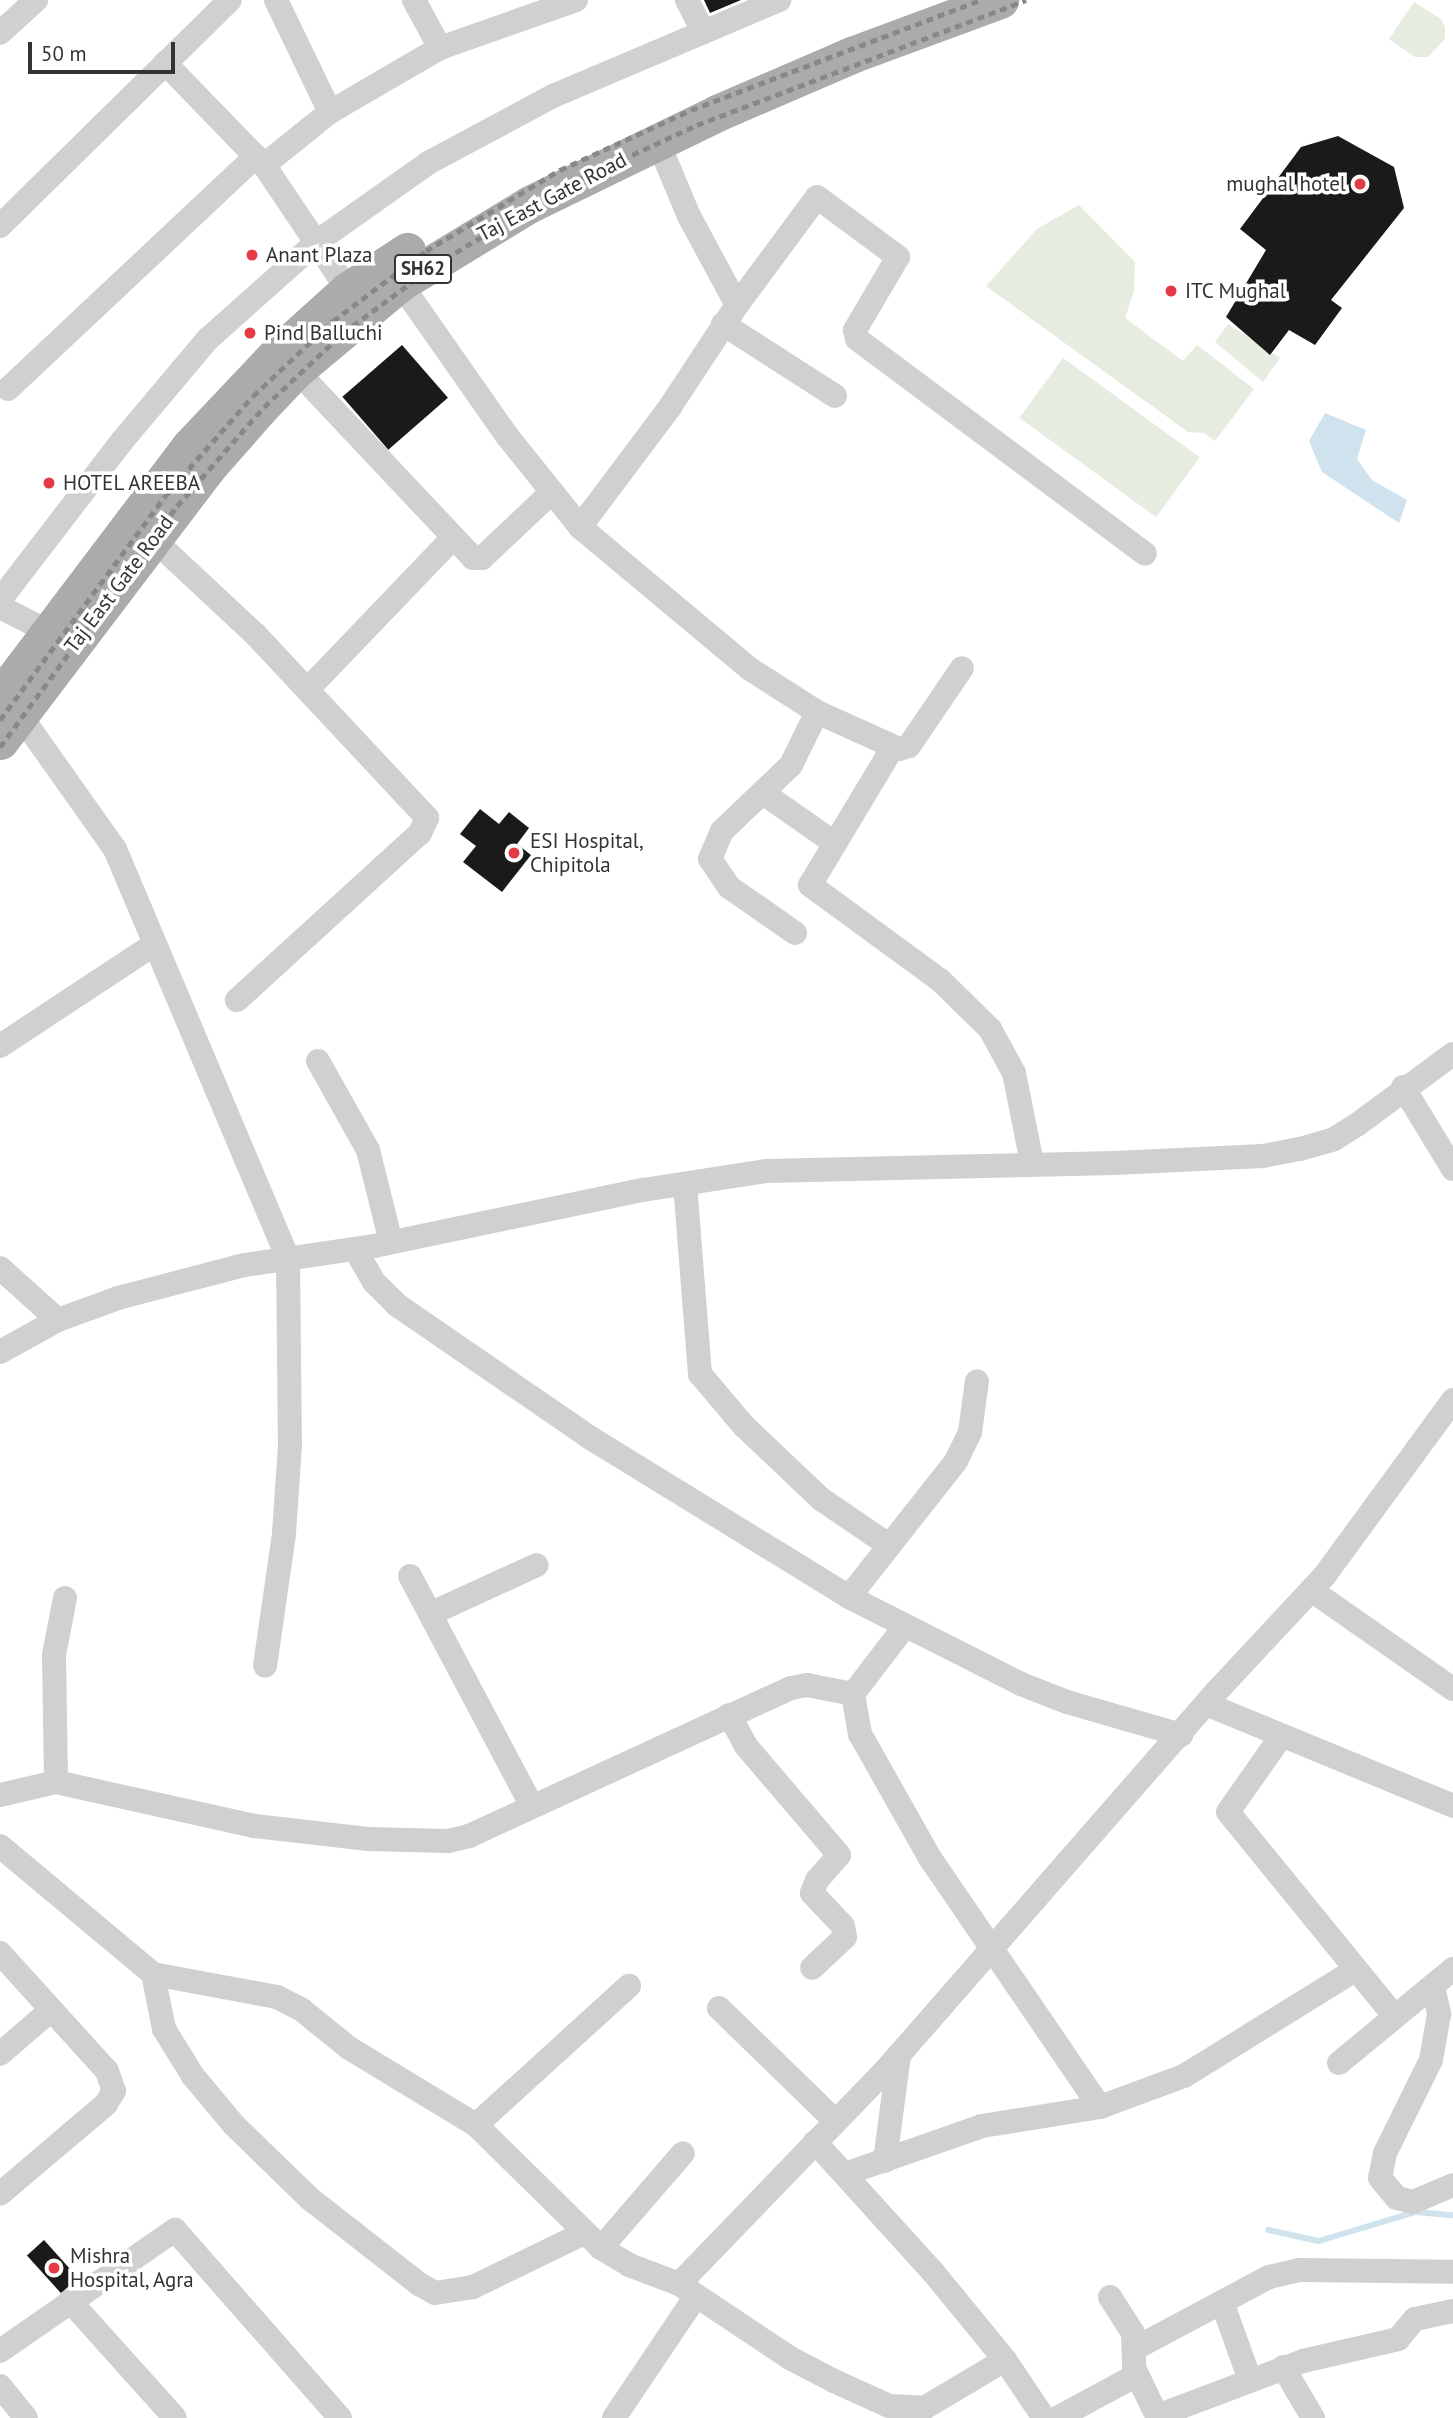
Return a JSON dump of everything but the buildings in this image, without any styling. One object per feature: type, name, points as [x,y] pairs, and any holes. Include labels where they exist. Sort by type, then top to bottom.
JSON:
[{"type":"main road","name":"SH62","points":[[7,718],[49,632],[189,447],[278,353],[356,302],[496,196],[635,125],[927,0]]},
{"type":"main road","name":"Taj East Gate Road","points":[[7,718],[208,467],[356,302],[400,283],[530,204],[658,142],[854,54],[1000,0]]},
{"type":"street","points":[[0,33],[36,0]]},
{"type":"street","points":[[1,221],[230,0]]},
{"type":"street","points":[[276,0],[330,112]]},
{"type":"street","points":[[414,0],[440,48]]},
{"type":"street","points":[[687,0],[703,32]]},
{"type":"street","points":[[0,600],[122,441],[208,340],[318,241],[428,163],[554,96],[779,0]]},
{"type":"street","points":[[9,389],[260,160],[330,112],[440,48],[561,2]]},
{"type":"street","points":[[165,63],[260,160],[318,241],[356,302]]},
{"type":"street","points":[[658,142],[730,315],[835,396]]},
{"type":"street","points":[[580,527],[670,407],[730,315],[810,202],[822,198],[898,257],[855,336],[1145,554]]},
{"type":"street","points":[[400,283],[551,493],[580,527],[750,669],[817,712],[893,747],[909,746],[962,668]]},
{"type":"street","points":[[296,370],[470,556],[482,558],[551,493]]},
{"type":"street","points":[[308,689],[453,538]]},
{"type":"street","points":[[153,539],[308,689],[424,812],[427,825],[237,1000]]},
{"type":"street","points":[[0,607],[49,632]]},
{"type":"street","points":[[795,933],[729,887],[710,859],[722,831],[763,793],[803,746],[817,712]]},
{"type":"street","points":[[7,718],[116,849],[153,945],[288,1258],[290,1445],[284,1534],[265,1666]]},
{"type":"street","points":[[893,747],[833,842],[810,885],[940,981],[990,1029],[1014,1073],[1032,1163]]},
{"type":"street","points":[[763,793],[833,842]]},
{"type":"street","points":[[0,1046],[153,945]]},
{"type":"street","points":[[0,1352],[58,1320],[118,1298],[288,1258],[355,1249],[685,1184],[766,1171],[1263,1156],[1300,1149],[1342,1134],[1403,1087],[1453,1054]]},
{"type":"street","points":[[318,1061],[368,1150],[391,1242]]},
{"type":"street","points":[[1403,1087],[1453,1170]]},
{"type":"street","points":[[685,1184],[700,1374],[744,1426],[821,1499],[890,1546]]},
{"type":"street","points":[[355,1249],[374,1282],[397,1306],[590,1437],[849,1597],[1055,1698],[1181,1735]]},
{"type":"street","points":[[0,1268],[58,1320]]},
{"type":"street","points":[[849,1597],[956,1461],[970,1432],[977,1381]]},
{"type":"street","points":[[614,2418],[688,2290],[835,2121],[900,2055],[993,1953],[1206,1704],[1311,1590],[1362,1529],[1453,1400]]},
{"type":"street","points":[[432,1613],[537,1565]]},
{"type":"street","points":[[410,1576],[432,1613],[531,1805]]},
{"type":"street","points":[[1311,1590],[1453,1689]]},
{"type":"street","points":[[56,1782],[54,1655],[65,1598]]},
{"type":"street","points":[[905,1626],[853,1694],[860,1734],[930,1858],[1100,2107]]},
{"type":"street","points":[[0,1795],[56,1782],[254,1826],[424,1842],[469,1836],[729,1715],[807,1685],[853,1694]]},
{"type":"street","points":[[1206,1704],[1280,1738],[1453,1806]]},
{"type":"street","points":[[729,1715],[746,1746],[839,1854],[817,1880],[812,1893],[844,1926],[845,1937],[813,1968]]},
{"type":"street","points":[[1280,1738],[1228,1811],[1395,2017]]},
{"type":"street","points":[[0,1846],[153,1974],[277,1997],[302,2010],[357,2053],[476,2125],[593,2240],[629,2265],[688,2290],[790,2358],[906,2410],[943,2401],[1005,2360]]},
{"type":"street","points":[[0,1953],[107,2071],[114,2091],[106,2104],[0,2194]]},
{"type":"street","points":[[845,2174],[982,2126],[1100,2107],[1184,2076],[1355,1970]]},
{"type":"street","points":[[153,1974],[164,2029],[193,2076],[234,2125],[309,2198],[419,2284],[435,2293],[473,2287],[593,2240],[683,2152]]},
{"type":"street","points":[[1339,2063],[1446,1980]]},
{"type":"street","points":[[1446,1980],[1431,2060],[1385,2153],[1380,2178],[1397,2198],[1413,2202],[1453,2185]]},
{"type":"street","points":[[476,2125],[629,1986]]},
{"type":"street","points":[[719,2008],[835,2121]]},
{"type":"street","points":[[0,2054],[51,2010]]},
{"type":"street","points":[[886,2161],[900,2055]]},
{"type":"street","points":[[816,2142],[1005,2360],[1044,2418]]},
{"type":"street","points":[[0,2351],[175,2230],[340,2418]]},
{"type":"street","points":[[1134,2349],[1269,2277],[1300,2270],[1453,2272]]},
{"type":"street","points":[[1110,2297],[1133,2333],[1137,2375],[1157,2417],[1283,2367],[1398,2339],[1415,2319],[1453,2311]]},
{"type":"street","points":[[71,2301],[175,2418]]},
{"type":"street","points":[[1222,2302],[1250,2380]]},
{"type":"street","points":[[1283,2367],[1313,2418]]},
{"type":"street","points":[[1057,2418],[1137,2375]]},
{"type":"street","points":[[0,2386],[26,2418]]},
{"type":"shaded area","points":[[1414,2],[1441,19],[1445,27],[1445,39],[1428,57],[1415,57],[1389,39]]},
{"type":"shaded area","points":[[1079,205],[1135,262],[1134,291],[1125,318],[1183,361],[1197,345],[1254,389],[1215,441],[1204,433],[1188,432],[986,286],[1037,229]]},
{"type":"shaded area","points":[[1228,324],[1280,358],[1263,382],[1215,342]]},
{"type":"shaded area","points":[[1063,358],[1200,457],[1156,517],[1020,418]]},
{"type":"water","points":[[1325,413],[1366,430],[1357,459],[1372,480],[1407,500],[1399,523],[1322,472],[1309,441]]},
{"type":"waterway","points":[[1268,2230],[1319,2241],[1415,2212],[1453,2215]]},
{"type":"railway","points":[[0,720],[165,496],[253,396],[333,321],[426,251],[560,170],[691,110],[980,0]]},
{"type":"railway","points":[[0,747],[177,506],[264,407],[343,333],[435,265],[567,185],[697,125],[1026,0]]},
{"type":"place","name":"mughal hotel","points":[[1360,184]]},
{"type":"place","name":"Anant Plaza","points":[[252,255]]},
{"type":"place","name":"ITC Mughal","points":[[1171,291]]},
{"type":"place","name":"Pind Balluchi","points":[[250,333]]},
{"type":"place","name":"HOTEL AREEBA","points":[[49,483]]},
{"type":"place","name":"ESI Hospital, Chipitola","points":[[514,853]]},
{"type":"place","name":"Mishra Hospital, Agra","points":[[54,2268]]}]
